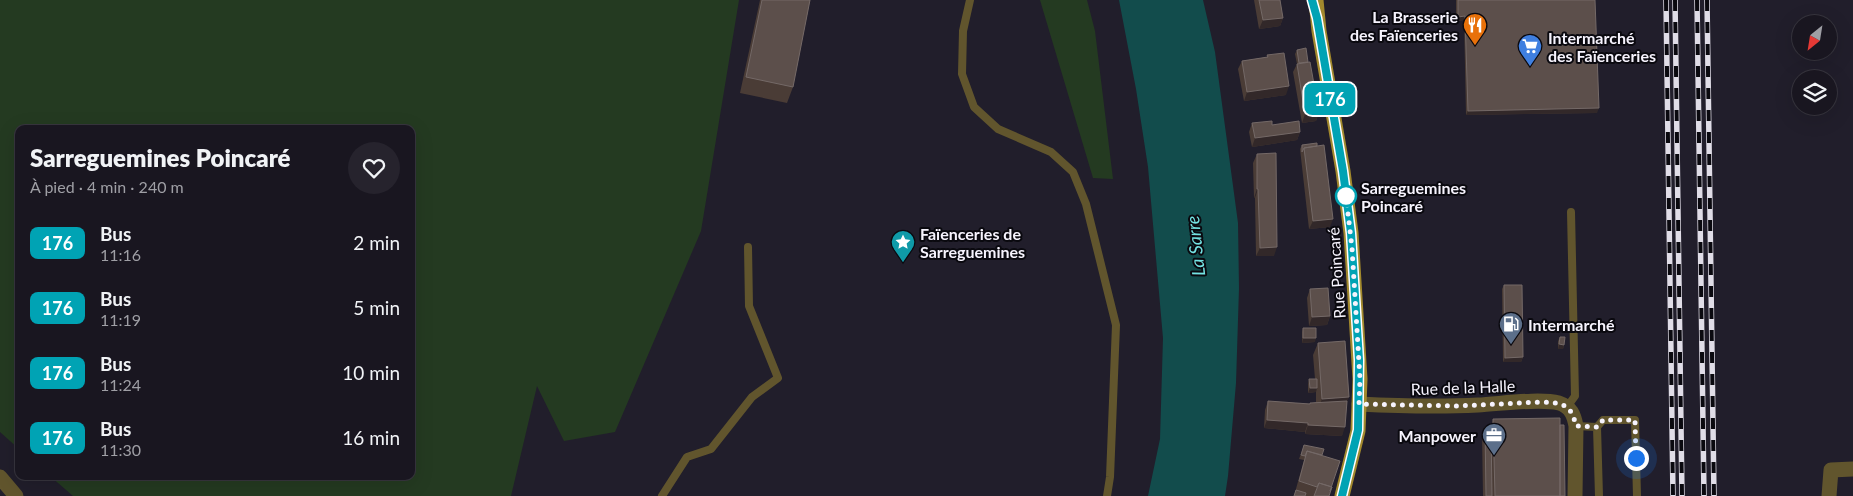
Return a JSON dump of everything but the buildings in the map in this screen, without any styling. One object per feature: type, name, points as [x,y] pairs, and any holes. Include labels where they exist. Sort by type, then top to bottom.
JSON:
[{"type":"main road","name":"Rue Poincaré","points":[[1314,0],[1343,171],[1351,233],[1360,379],[1358,430],[1342,496]]},
{"type":"street","name":"Rue de la Halle","points":[[1359,404],[1457,406],[1541,402],[1558,403],[1567,407]]},
{"type":"street","points":[[1567,407],[1574,415],[1576,426],[1576,496]]},
{"type":"street","points":[[1829,496],[1831,470],[1853,470]]},
{"type":"street","points":[[0,477],[16,496]]},
{"type":"lane","points":[[970,0],[963,31],[962,74],[974,107],[998,129],[1052,152],[1073,172],[1086,204],[1116,325],[1110,477],[1107,496]]},
{"type":"lane","points":[[1567,407],[1575,396],[1571,212]]},
{"type":"lane","points":[[662,496],[687,457],[711,449],[752,397],[778,378],[749,306],[748,247]]},
{"type":"lane","points":[[1599,496],[1598,427],[1603,420],[1635,420],[1637,496]]},
{"type":"lane","points":[[1576,426],[1598,427]]},
{"type":"shaded area","points":[[0,0],[739,0],[701,231],[615,432],[564,441],[537,386],[511,496],[73,496],[55,480],[415,480],[415,125],[15,125],[15,445],[0,432]]},
{"type":"shaded area","points":[[1040,0],[1087,0],[1095,31],[1113,179],[1093,178]]},
{"type":"water","name":"La Sarre","points":[[1119,0],[1203,0],[1215,52],[1238,223],[1239,288],[1236,383],[1225,496],[1148,496],[1160,439],[1163,338],[1148,167],[1136,89]]},
{"type":"railway","points":[[1666,0],[1673,496]]},
{"type":"railway","points":[[1675,0],[1682,496]]},
{"type":"railway","points":[[1697,0],[1704,496]]},
{"type":"railway","points":[[1707,0],[1714,496]]},
{"type":"bus line","name":"176","points":[[1312,0],[1317,18],[1343,171],[1351,233],[1360,379],[1358,430],[1342,496]]},
{"type":"place","name":"La Brasserie des Faïenceries","points":[[1475,46]]},
{"type":"place","name":"Intermarché des Faïenceries","points":[[1530,67]]},
{"type":"place","name":"Sarreguemines Poincaré","points":[[1346,196]]},
{"type":"place","name":"Faïenceries de Sarreguemines","points":[[903,263]]},
{"type":"place","name":"Intermarché","points":[[1511,345]]},
{"type":"place","name":"Manpower","points":[[1494,456]]},
{"type":"route","points":[[1346,196],[1352,248],[1360,379],[1359,404],[1457,406],[1541,402],[1558,403],[1567,407],[1574,415],[1576,426],[1598,427],[1603,420],[1635,420],[1636,458]]}]
